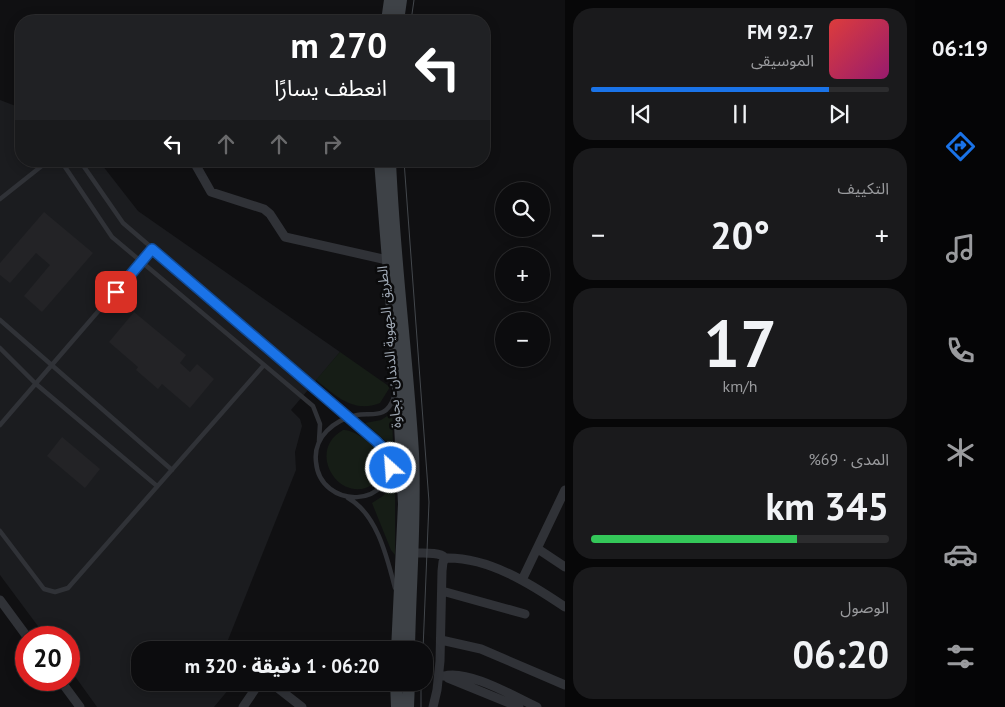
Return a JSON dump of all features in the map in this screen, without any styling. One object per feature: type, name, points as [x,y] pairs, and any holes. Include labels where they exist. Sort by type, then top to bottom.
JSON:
[{"type":"main road","points":[[388,15],[390,0]]},
{"type":"main road","points":[[399,15],[401,0]]},
{"type":"main road","name":"الطريق الجهوية الدندان - بجاوة","points":[[380,167],[403,466],[410,600],[409,641]]},
{"type":"main road","name":"الطريق الجهوية الدندان - بجاوة","points":[[390,167],[413,453],[414,488],[408,552],[399,602],[397,641]]},
{"type":"main road","points":[[396,691],[397,707]]},
{"type":"main road","points":[[407,707],[408,691]]},
{"type":"street","points":[[197,167],[211,192],[264,209],[270,214],[285,237],[387,260]]},
{"type":"street","points":[[522,580],[565,490]]},
{"type":"street","points":[[538,549],[565,567]]},
{"type":"street","points":[[408,552],[467,560],[500,570],[522,580],[565,607]]},
{"type":"street","points":[[433,707],[441,676],[443,562],[446,558]]},
{"type":"street","points":[[442,591],[525,614]]},
{"type":"street","points":[[0,600],[19,626]]},
{"type":"street","points":[[441,640],[481,649],[565,685]]},
{"type":"street","points":[[441,676],[519,707]]},
{"type":"street","points":[[441,676],[460,676],[477,680],[537,707]]},
{"type":"street","points":[[68,691],[80,707]]},
{"type":"street","points":[[243,707],[254,691]]},
{"type":"street","points":[[282,691],[302,707]]},
{"type":"street","points":[[398,691],[402,705],[407,707]]},
{"type":"lane","points":[[0,199],[40,167]]},
{"type":"lane","points":[[65,167],[102,225],[112,236],[312,406],[320,424],[316,452],[319,476],[336,493],[347,497],[366,512],[390,569],[399,602]]},
{"type":"lane","points":[[84,167],[122,223],[349,417],[403,466],[414,488]]},
{"type":"lane","points":[[0,425],[152,249]]},
{"type":"lane","points":[[0,320],[172,470]]},
{"type":"lane","points":[[0,348],[36,384],[157,486]]},
{"type":"lane","points":[[0,532],[40,585],[49,592],[60,592],[68,588],[264,365]]},
{"type":"lane","points":[[319,441],[326,431],[349,417],[377,414],[388,408],[398,384]]},
{"type":"lane","points":[[347,497],[359,498],[380,488],[403,466],[413,453]]},
{"type":"lane","points":[[388,479],[391,468],[389,454]]},
{"type":"shaded area","points":[[0,100],[15,106],[15,167],[104,167],[138,211],[340,352],[291,410],[300,419],[302,426],[295,452],[296,470],[228,641],[131,641],[131,691],[227,691],[214,707],[97,707],[80,683],[80,626],[38,626],[0,575]]},
{"type":"shaded area","points":[[340,352],[390,387],[380,403],[370,406],[353,405],[337,397],[316,380]]},
{"type":"shaded area","points":[[392,413],[393,443],[390,445],[365,423],[381,420]]},
{"type":"shaded area","points":[[343,430],[355,433],[371,443],[386,462],[385,470],[380,478],[363,489],[351,488],[340,483],[332,474],[327,463],[327,451],[332,440]]},
{"type":"shaded area","points":[[393,485],[395,486],[395,555],[391,550],[372,503],[383,496]]},
{"type":"building","points":[[44,212],[93,253],[42,312],[24,296],[50,265],[36,253],[10,283],[0,275],[0,263]]},
{"type":"building","points":[[134,312],[186,355],[180,363],[190,372],[197,364],[214,379],[190,408],[162,384],[158,389],[136,370],[138,367],[109,342]]},
{"type":"building","points":[[62,437],[100,469],[85,488],[47,456]]},
{"type":"tram line","points":[[412,15],[414,0]]},
{"type":"tram line","points":[[404,167],[429,502],[423,641]]},
{"type":"tram line","points":[[421,691],[421,707]]},
{"type":"route","points":[[116,292],[152,249],[376,441],[389,454],[391,468]]}]
